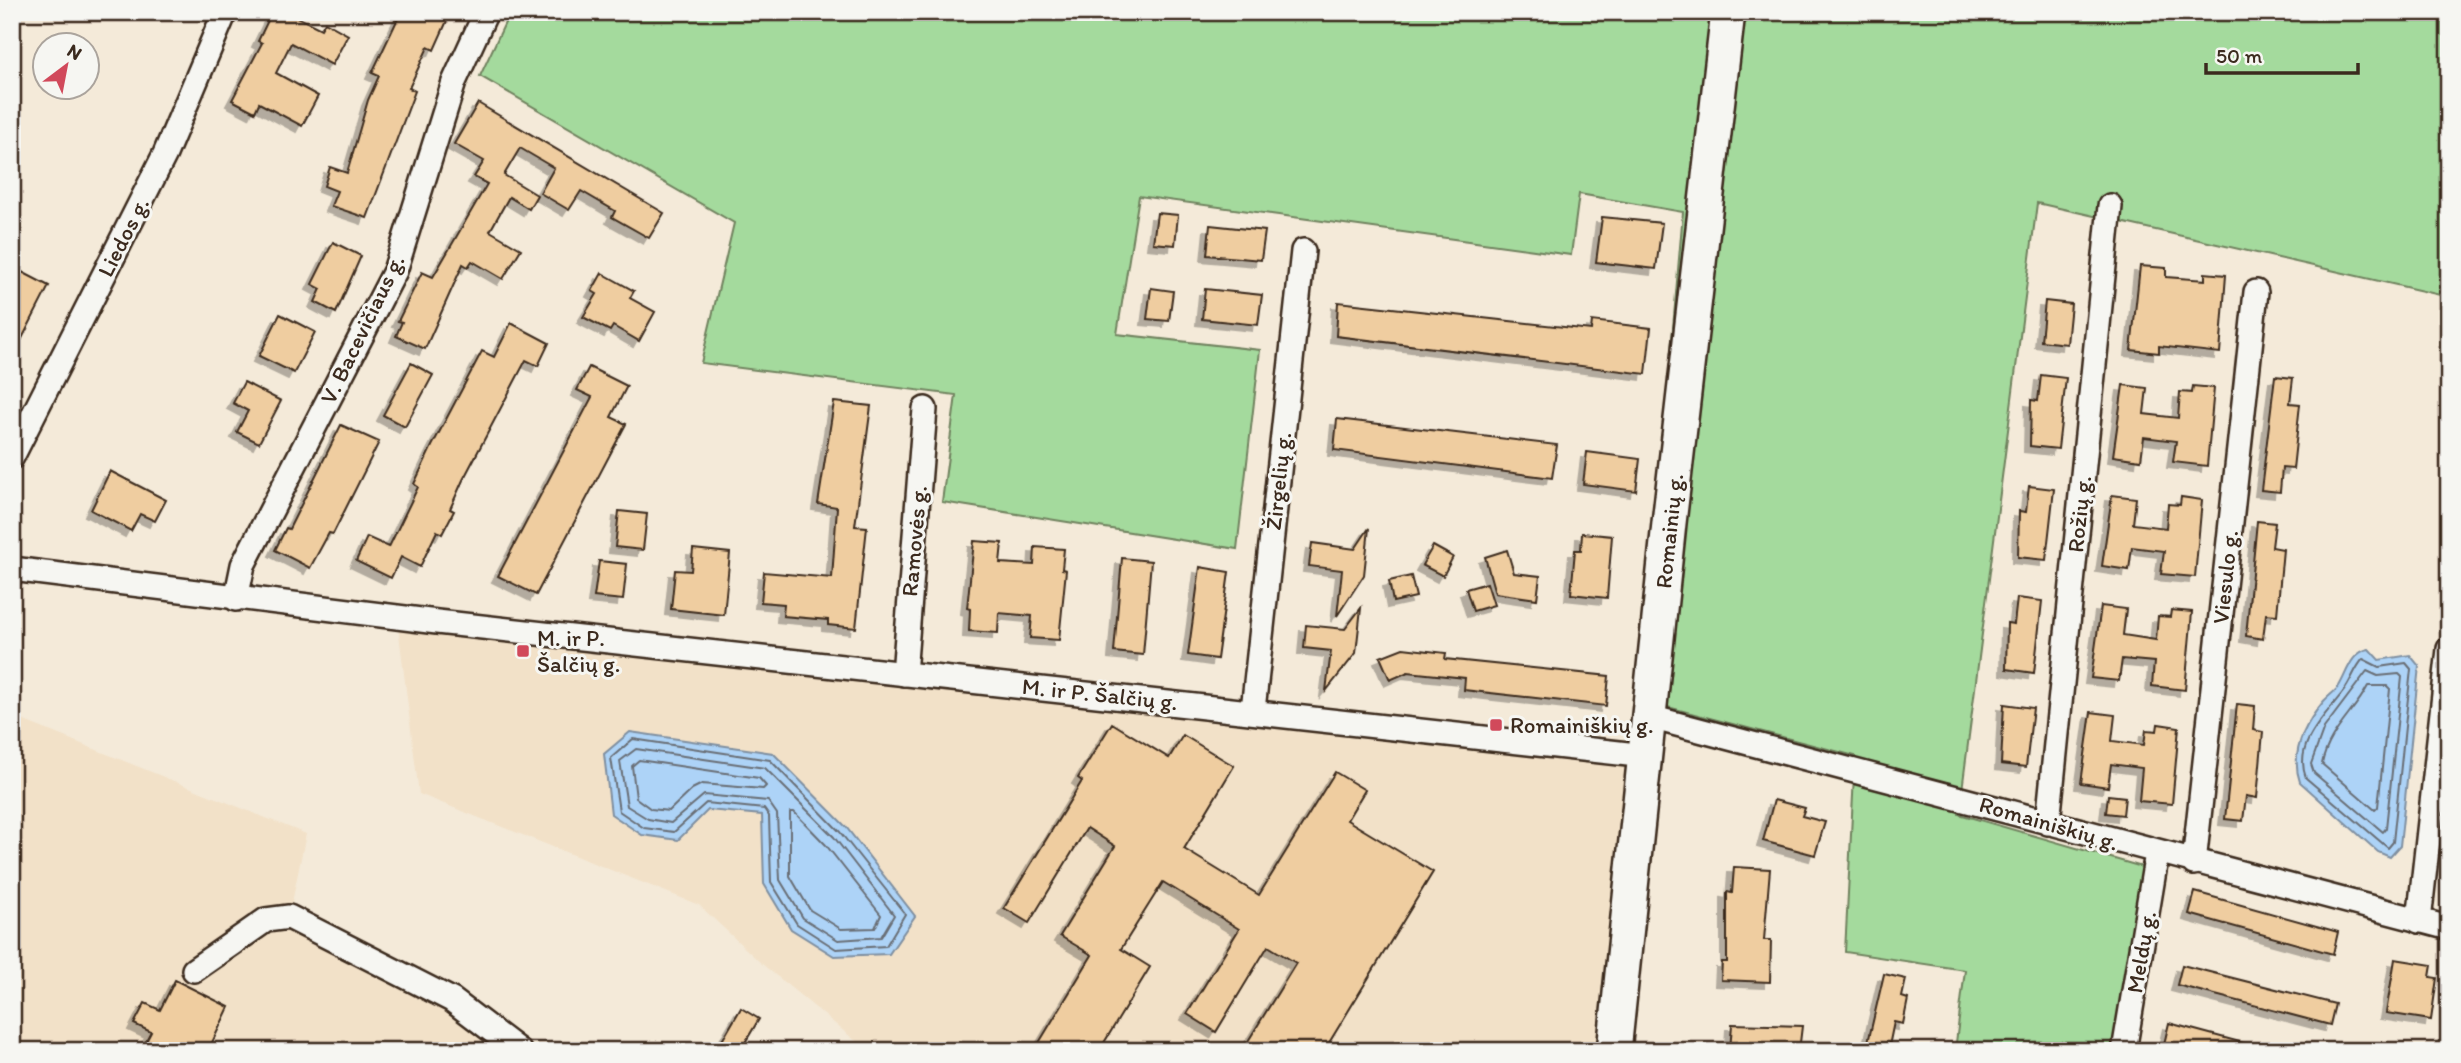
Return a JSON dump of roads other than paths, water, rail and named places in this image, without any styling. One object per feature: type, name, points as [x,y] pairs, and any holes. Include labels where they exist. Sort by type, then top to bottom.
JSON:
[{"type":"main road","name":"Romainių g.","points":[[1614,1051],[1669,523],[1728,12]]},
{"type":"street","name":"Liedos g.","points":[[12,457],[165,154],[225,12]]},
{"type":"street","name":"V. Bacevičiaus g.","points":[[236,599],[243,565],[395,271],[454,82],[486,12]]},
{"type":"street","name":"Rožių g.","points":[[2048,823],[2110,206]]},
{"type":"street","name":"Žirgelių g.","points":[[1253,710],[1303,251]]},
{"type":"street","name":"Viesulo g.","points":[[2194,863],[2256,292]]},
{"type":"street","name":"Ramovės g.","points":[[904,674],[925,409]]},
{"type":"street","name":"M. ir P. Šalčių g.","points":[[12,569],[236,599],[1253,710],[1646,756]]},
{"type":"street","points":[[2419,921],[2449,649]]},
{"type":"street","name":"Romainiškių g.","points":[[1650,717],[2194,863],[2449,928]]},
{"type":"street","name":"Meldų g.","points":[[2124,1051],[2157,853]]},
{"type":"street","points":[[194,970],[266,920],[289,917],[452,1000],[519,1051]]},
{"type":"water","points":[[2369,649],[2379,660],[2410,655],[2419,666],[2400,846],[2390,857],[2378,852],[2300,782],[2297,771],[2298,750],[2310,720],[2339,686],[2358,654]]},
{"type":"water","points":[[630,732],[773,753],[846,827],[915,916],[889,954],[834,956],[791,929],[764,884],[762,815],[708,810],[678,840],[642,835],[611,814],[604,754]]},
{"type":"place","name":"M. ir P. Šalčių g.","points":[[523,651]]},
{"type":"place","name":"Romainiškių g.","points":[[1496,725]]}]
